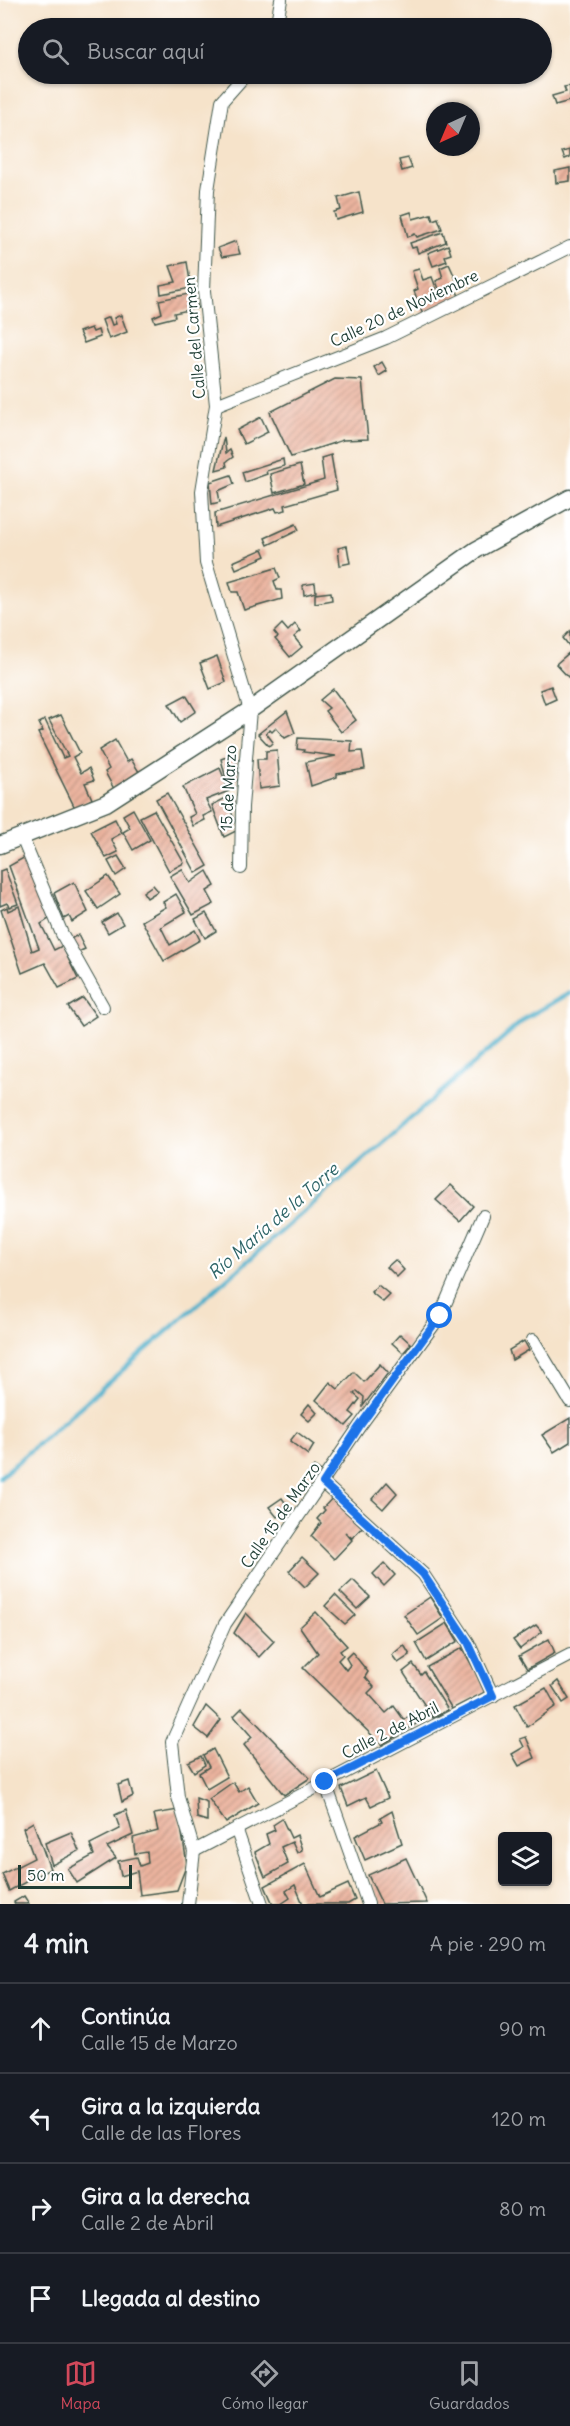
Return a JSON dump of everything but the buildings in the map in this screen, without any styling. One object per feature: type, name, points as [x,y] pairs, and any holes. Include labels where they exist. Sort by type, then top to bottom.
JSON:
[{"type":"main road","points":[[0,844],[106,803],[250,710],[476,550],[570,498]]},
{"type":"street","points":[[278,18],[281,0]]},
{"type":"street","name":"Calle del Carmen","points":[[237,84],[222,101],[208,190],[204,291],[216,405],[202,491],[206,563],[250,710]]},
{"type":"street","name":"Calle 20 de Noviembre","points":[[216,405],[386,338],[570,247]]},
{"type":"street","name":"15 de Marzo","points":[[241,868],[242,807],[250,710]]},
{"type":"street","points":[[21,836],[62,934],[104,1007]]},
{"type":"street","name":"Calle 15 de Marzo","points":[[194,1851],[178,1797],[172,1742],[225,1624],[359,1427],[440,1316],[483,1216]]},
{"type":"street","points":[[533,1340],[570,1401]]},
{"type":"street","points":[[323,1483],[423,1574],[468,1642],[493,1696]]},
{"type":"street","name":"Calle 2 de Abril","points":[[194,1851],[570,1655]]},
{"type":"street","points":[[325,1782],[368,1904]]},
{"type":"street","points":[[237,1830],[262,1904]]},
{"type":"street","points":[[188,1904],[194,1851]]},
{"type":"waterway","name":"Río María de la Torre","points":[[0,1477],[527,1017],[570,993]]},
{"type":"route","points":[[325,1782],[493,1696],[468,1642],[423,1574],[323,1483],[359,1427],[440,1316]]}]
